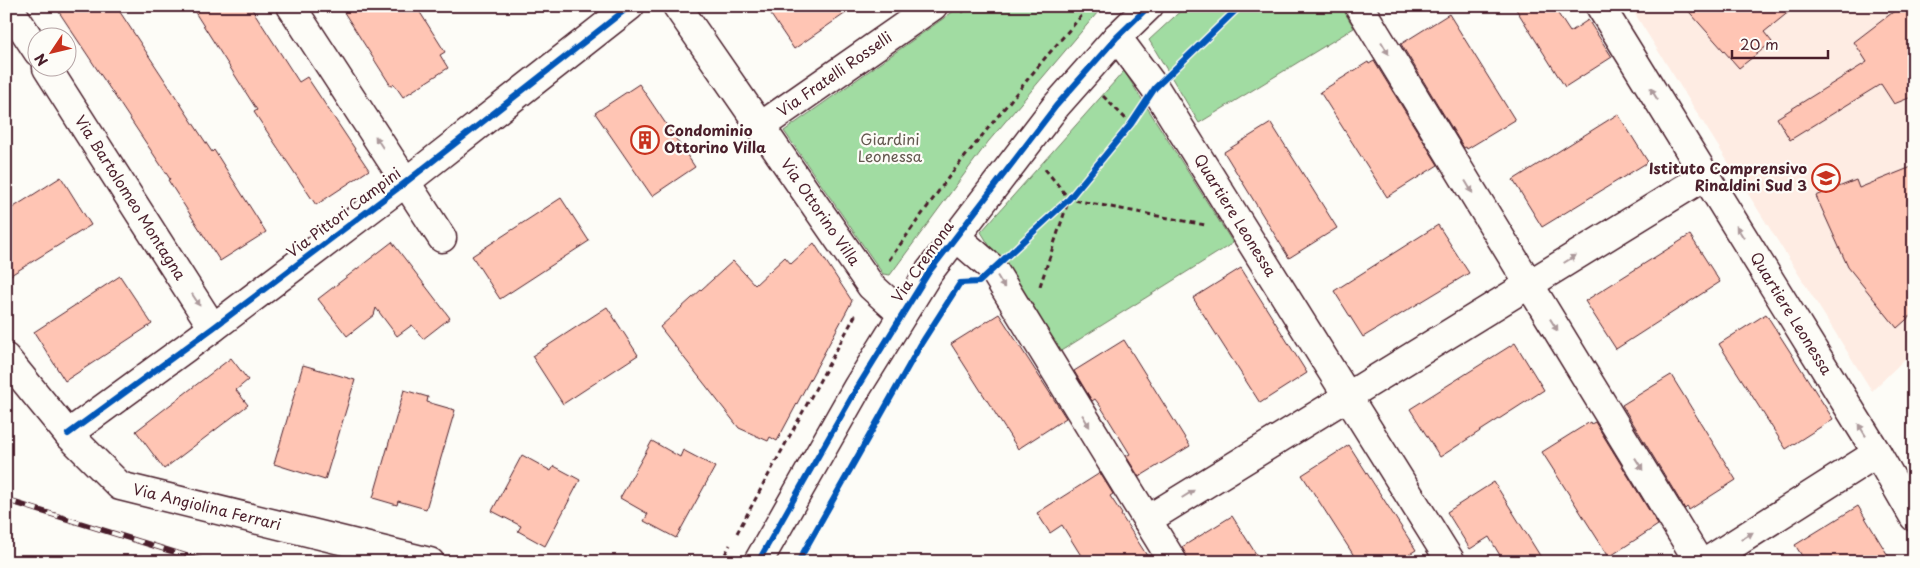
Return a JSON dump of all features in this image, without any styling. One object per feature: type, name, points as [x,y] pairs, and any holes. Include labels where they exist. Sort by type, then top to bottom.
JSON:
[{"type":"street","points":[[8,6],[28,37]]},
{"type":"street","points":[[291,6],[442,238]]},
{"type":"street","name":"Via Pittori Campini","points":[[68,434],[213,328],[406,182],[630,6]]},
{"type":"street","name":"Via Ottorino Villa","points":[[678,6],[871,286],[902,314]]},
{"type":"street","name":"Via Fratelli Rosselli","points":[[761,126],[933,6]]},
{"type":"street","name":"Via Cremona","points":[[758,562],[857,388],[929,272],[1056,106],[1116,37],[1149,6]]},
{"type":"street","points":[[1359,6],[1699,562]]},
{"type":"street","name":"Quartiere Leonessa","points":[[1600,6],[1914,517]]},
{"type":"street","name":"Quartiere Leonessa","points":[[1116,37],[1155,88],[1451,562]]},
{"type":"street","name":"Via Bartolomeo Montagna","points":[[53,78],[213,328]]},
{"type":"street","points":[[1147,520],[1705,176]]},
{"type":"street","points":[[955,236],[993,269],[1173,562]]},
{"type":"street","name":"Via Angiolina Ferrari","points":[[6,358],[68,434],[120,486],[430,562]]},
{"type":"street","points":[[1706,562],[1876,453]]},
{"type":"path","points":[[962,12],[970,6]]},
{"type":"path","points":[[735,536],[871,286],[951,174],[1045,58],[1090,6]]},
{"type":"path","points":[[1082,75],[1131,124]]},
{"type":"path","points":[[1125,132],[1155,88]]},
{"type":"path","points":[[1040,163],[1069,199],[1213,227]]},
{"type":"path","points":[[1055,213],[1076,192]]},
{"type":"path","points":[[1039,288],[1069,199]]},
{"type":"path","points":[[721,562],[730,544]]},
{"type":"shaded area","name":"Istituto Comprensivo Rinaldini Sud 3","points":[[1630,6],[1914,6],[1914,350],[1872,391]]},
{"type":"green space","name":"Giardini Leonessa","points":[[961,6],[1103,6],[988,142],[890,275],[883,274],[784,131]]},
{"type":"green space","points":[[1186,6],[1341,6],[1354,28],[1199,123],[1149,40]]},
{"type":"green space","points":[[1124,71],[1233,243],[1056,354],[981,232]]},
{"type":"building","points":[[55,6],[116,6],[212,152],[214,150],[266,232],[220,261],[168,180],[170,179],[78,41],[78,28],[70,28]]},
{"type":"building","points":[[191,6],[250,6],[299,82],[307,77],[369,170],[316,205],[254,112],[257,110]]},
{"type":"building","points":[[340,6],[416,6],[445,52],[440,55],[448,68],[403,97],[394,84],[391,86]]},
{"type":"building","points":[[765,6],[856,6],[794,49]]},
{"type":"building","points":[[1514,6],[1553,6],[1570,32],[1588,20],[1612,57],[1565,87]]},
{"type":"building","points":[[1684,6],[1796,6],[1764,32],[1772,42],[1739,68]]},
{"type":"building","points":[[1901,6],[1914,6],[1914,96],[1894,104],[1881,84],[1790,140],[1777,118],[1867,62],[1854,42]]},
{"type":"building","points":[[1449,14],[1515,120],[1467,149],[1466,147],[1464,148],[1401,44]]},
{"type":"building","points":[[1374,61],[1438,165],[1387,197],[1320,92],[1368,62],[1369,64]]},
{"type":"building","name":"Condominio Ottorino Villa","points":[[639,84],[695,167],[652,196],[595,113]]},
{"type":"building","points":[[1618,114],[1648,162],[1542,227],[1513,180]]},
{"type":"building","points":[[1271,123],[1337,228],[1289,258],[1224,152]]},
{"type":"building","points":[[1914,166],[1914,313],[1897,328],[1848,267],[1816,196],[1856,180],[1859,188]]},
{"type":"building","points":[[61,177],[91,225],[6,278],[6,212]]},
{"type":"building","points":[[561,198],[589,241],[500,299],[472,256]]},
{"type":"building","points":[[1438,225],[1469,273],[1363,337],[1334,291]]},
{"type":"building","points":[[1690,235],[1720,282],[1616,349],[1585,301]]},
{"type":"building","points":[[392,242],[450,318],[423,339],[412,325],[397,336],[376,308],[374,315],[347,336],[318,299]]},
{"type":"building","points":[[814,243],[852,301],[777,441],[770,437],[768,441],[739,428],[660,327],[733,261],[755,285],[785,257],[791,264]]},
{"type":"building","points":[[1241,268],[1307,373],[1260,403],[1193,298]]},
{"type":"building","points":[[120,276],[152,324],[65,381],[34,332]]},
{"type":"building","points":[[607,307],[638,355],[563,404],[532,356]]},
{"type":"building","points":[[999,314],[1066,418],[1018,449],[951,344]]},
{"type":"building","points":[[1766,314],[1833,419],[1786,449],[1719,344]]},
{"type":"building","points":[[1124,340],[1190,446],[1139,477],[1126,456],[1130,454],[1101,407],[1095,399],[1092,401],[1074,371]]},
{"type":"building","points":[[1515,343],[1544,390],[1440,457],[1410,409]]},
{"type":"building","points":[[231,358],[248,380],[236,390],[248,405],[164,469],[136,431]]},
{"type":"building","points":[[303,365],[355,380],[325,480],[274,464]]},
{"type":"building","points":[[1671,375],[1736,480],[1689,510],[1687,507],[1685,509],[1622,405]]},
{"type":"building","points":[[404,390],[428,397],[427,402],[455,410],[426,509],[398,501],[397,505],[373,498]]},
{"type":"building","points":[[1590,422],[1591,424],[1595,422],[1658,525],[1609,557],[1542,452]]},
{"type":"building","points":[[652,441],[680,457],[683,450],[715,467],[676,538],[644,521],[648,514],[620,498]]},
{"type":"building","points":[[1349,445],[1416,550],[1397,562],[1358,562],[1302,475]]},
{"type":"building","points":[[522,455],[551,471],[554,466],[580,480],[545,546],[518,531],[521,526],[492,511]]},
{"type":"building","points":[[1100,473],[1113,494],[1110,496],[1151,562],[1085,562],[1062,525],[1050,533],[1037,513]]},
{"type":"building","points":[[1494,482],[1544,562],[1504,562],[1489,537],[1470,549],[1447,512]]},
{"type":"building","points":[[1858,506],[1892,562],[1806,562],[1795,545]]},
{"type":"building","points":[[1232,516],[1261,562],[1189,562],[1182,547]]},
{"type":"railway","points":[[6,500],[206,562]]},
{"type":"cycle path","points":[[68,434],[213,328],[406,182],[630,6]]},
{"type":"cycle path","points":[[758,562],[857,388],[929,272],[1056,106],[1117,37],[1149,6]]},
{"type":"cycle path","points":[[798,562],[921,344],[960,283],[979,282],[1069,199],[1131,124],[1155,88],[1240,6]]},
{"type":"place","name":"Condominio Ottorino Villa","points":[[645,140]]},
{"type":"place","name":"Istituto Comprensivo Rinaldini Sud 3","points":[[1826,178]]}]
